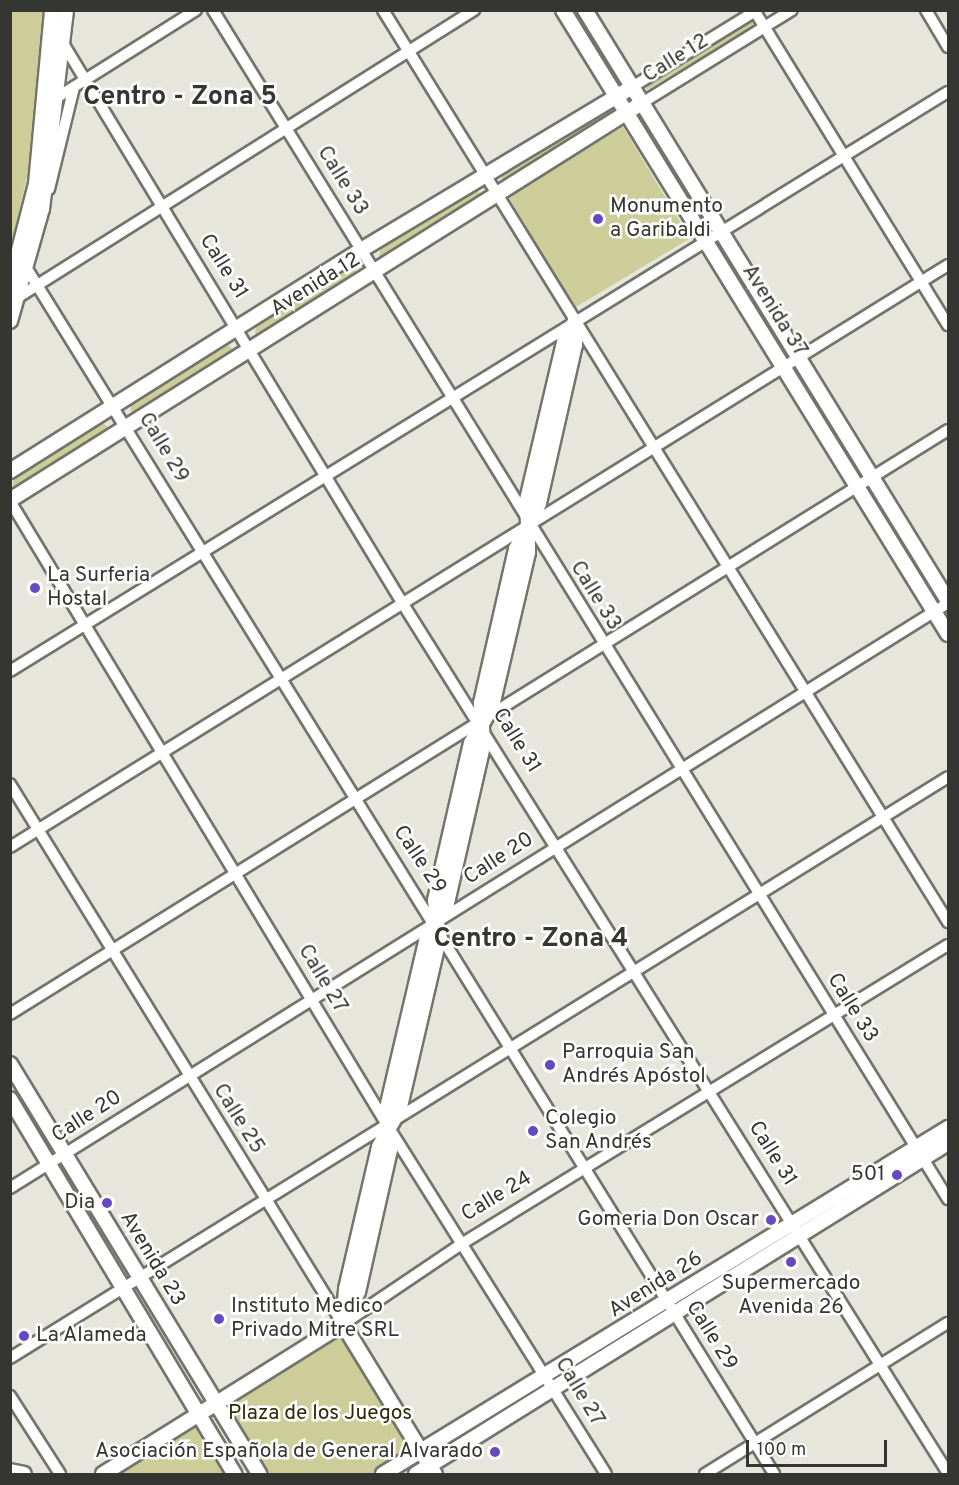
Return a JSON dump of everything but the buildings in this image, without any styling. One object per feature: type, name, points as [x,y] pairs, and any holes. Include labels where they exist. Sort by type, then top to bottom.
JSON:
[{"type":"main road","points":[[14,291],[27,269],[42,209],[53,100],[55,35],[52,10]]},
{"type":"main road","points":[[10,321],[36,184],[55,35],[66,10]]},
{"type":"main road","name":"Avenida 37","points":[[563,10],[948,634]]},
{"type":"main road","name":"Avenida 37","points":[[585,10],[948,602]]},
{"type":"main road","name":"Avenida 12","points":[[10,471],[361,250],[615,94],[632,87]]},
{"type":"main road","name":"Avenida 12","points":[[10,500],[375,272],[500,197],[628,116],[642,103]]},
{"type":"main road","points":[[343,1324],[358,1292],[390,1150],[389,1128],[399,1111],[438,944],[437,922],[455,869],[483,746],[482,724],[495,695],[528,552],[528,526],[539,503],[573,357],[575,321]]},
{"type":"main road","name":"Avenida 23","points":[[10,1064],[213,1403],[259,1474]]},
{"type":"main road","name":"Avenida 23","points":[[10,1099],[234,1474]]},
{"type":"main road","name":"Avenida 26","points":[[920,1154],[948,1128]]},
{"type":"main road","name":"Avenida 26","points":[[383,1474],[551,1383],[920,1154],[948,1143]]},
{"type":"main road","name":"Calle 24","points":[[103,1474],[198,1412],[343,1324]]},
{"type":"main road","name":"Calle 25","points":[[343,1324],[432,1470]]},
{"type":"main road","name":"Avenida 26","points":[[416,1474],[432,1470],[551,1383]]},
{"type":"main road","points":[[10,1472],[24,1474]]},
{"type":"street","points":[[53,100],[196,10]]},
{"type":"street","name":"Calle 33","points":[[213,10],[454,399],[528,526],[948,1199]]},
{"type":"street","points":[[383,10],[486,174],[651,449],[729,567],[948,922]]},
{"type":"street","points":[[14,291],[37,285],[161,204],[287,130],[474,10]]},
{"type":"street","name":"Calle 12","points":[[642,103],[792,10]]},
{"type":"street","points":[[926,10],[948,47]]},
{"type":"street","points":[[755,11],[948,325]]},
{"type":"street","name":"Calle 12","points":[[632,87],[755,11]]},
{"type":"street","name":"Calle 31","points":[[55,35],[251,350],[403,604],[482,724],[948,1473]]},
{"type":"street","points":[[42,209],[74,87]]},
{"type":"street","points":[[10,671],[454,399],[704,239],[845,157],[948,92]]},
{"type":"street","points":[[10,848],[948,265]]},
{"type":"street","name":"Calle 29","points":[[27,269],[115,405],[357,802],[437,922],[511,1049],[774,1474]]},
{"type":"street","points":[[10,1014],[235,873],[357,802],[948,430]]},
{"type":"street","name":"Calle 27","points":[[10,500],[389,1128],[606,1474]]},
{"type":"street","name":"Calle 20","points":[[10,1188],[948,602]]},
{"type":"street","points":[[10,1358],[265,1201],[389,1128],[511,1049],[948,777]]},
{"type":"street","name":"Calle 25","points":[[10,784],[186,1076],[343,1324]]},
{"type":"street","name":"Calle 24","points":[[343,1324],[463,1243],[948,945]]},
{"type":"street","points":[[705,1474],[948,1323]]},
{"type":"street","points":[[10,1396],[60,1474]]},
{"type":"green space","points":[[11,10],[43,11],[28,172],[11,246]]},
{"type":"green space","points":[[752,19],[757,27],[646,90],[647,83]]},
{"type":"green space","points":[[600,112],[605,121],[508,183],[502,179],[502,170]]},
{"type":"green space","points":[[623,127],[690,238],[575,307],[508,196]]},
{"type":"green space","points":[[475,188],[483,197],[383,259],[379,256],[381,245]]},
{"type":"green space","points":[[347,266],[358,273],[260,337],[255,333],[257,323]]},
{"type":"green space","points":[[225,342],[236,352],[136,414],[131,411],[131,402]]},
{"type":"green space","points":[[100,421],[112,430],[13,488],[13,475]]},
{"type":"green space","name":"Plaza de los Juegos","points":[[340,1332],[412,1450],[372,1474],[267,1474],[223,1404]]},
{"type":"green space","points":[[195,1423],[226,1474],[113,1474]]},
{"type":"place","name":"Monumento a Garibaldi","points":[[598,219]]},
{"type":"place","name":"La Surferia Hostal","points":[[35,588]]},
{"type":"place","name":"Parroquia San Andrés Apóstol","points":[[550,1065]]},
{"type":"place","name":"Colegio San Andrés","points":[[533,1131]]},
{"type":"place","name":"501","points":[[897,1175]]},
{"type":"place","name":"Dia","points":[[107,1203]]},
{"type":"place","name":"Gomeria Don Oscar","points":[[771,1220]]},
{"type":"place","name":"Supermercado Avenida 26","points":[[791,1262]]},
{"type":"place","name":"Instituto Medico Privado Mitre SRL","points":[[219,1319]]},
{"type":"place","name":"La Alameda","points":[[24,1336]]},
{"type":"place","name":"Asociación Española de General Alvarado","points":[[495,1452]]},
{"type":"district","name":"Centro - Zona 5","points":[[180,98]]},
{"type":"district","name":"Centro - Zona 4","points":[[531,940]]}]
